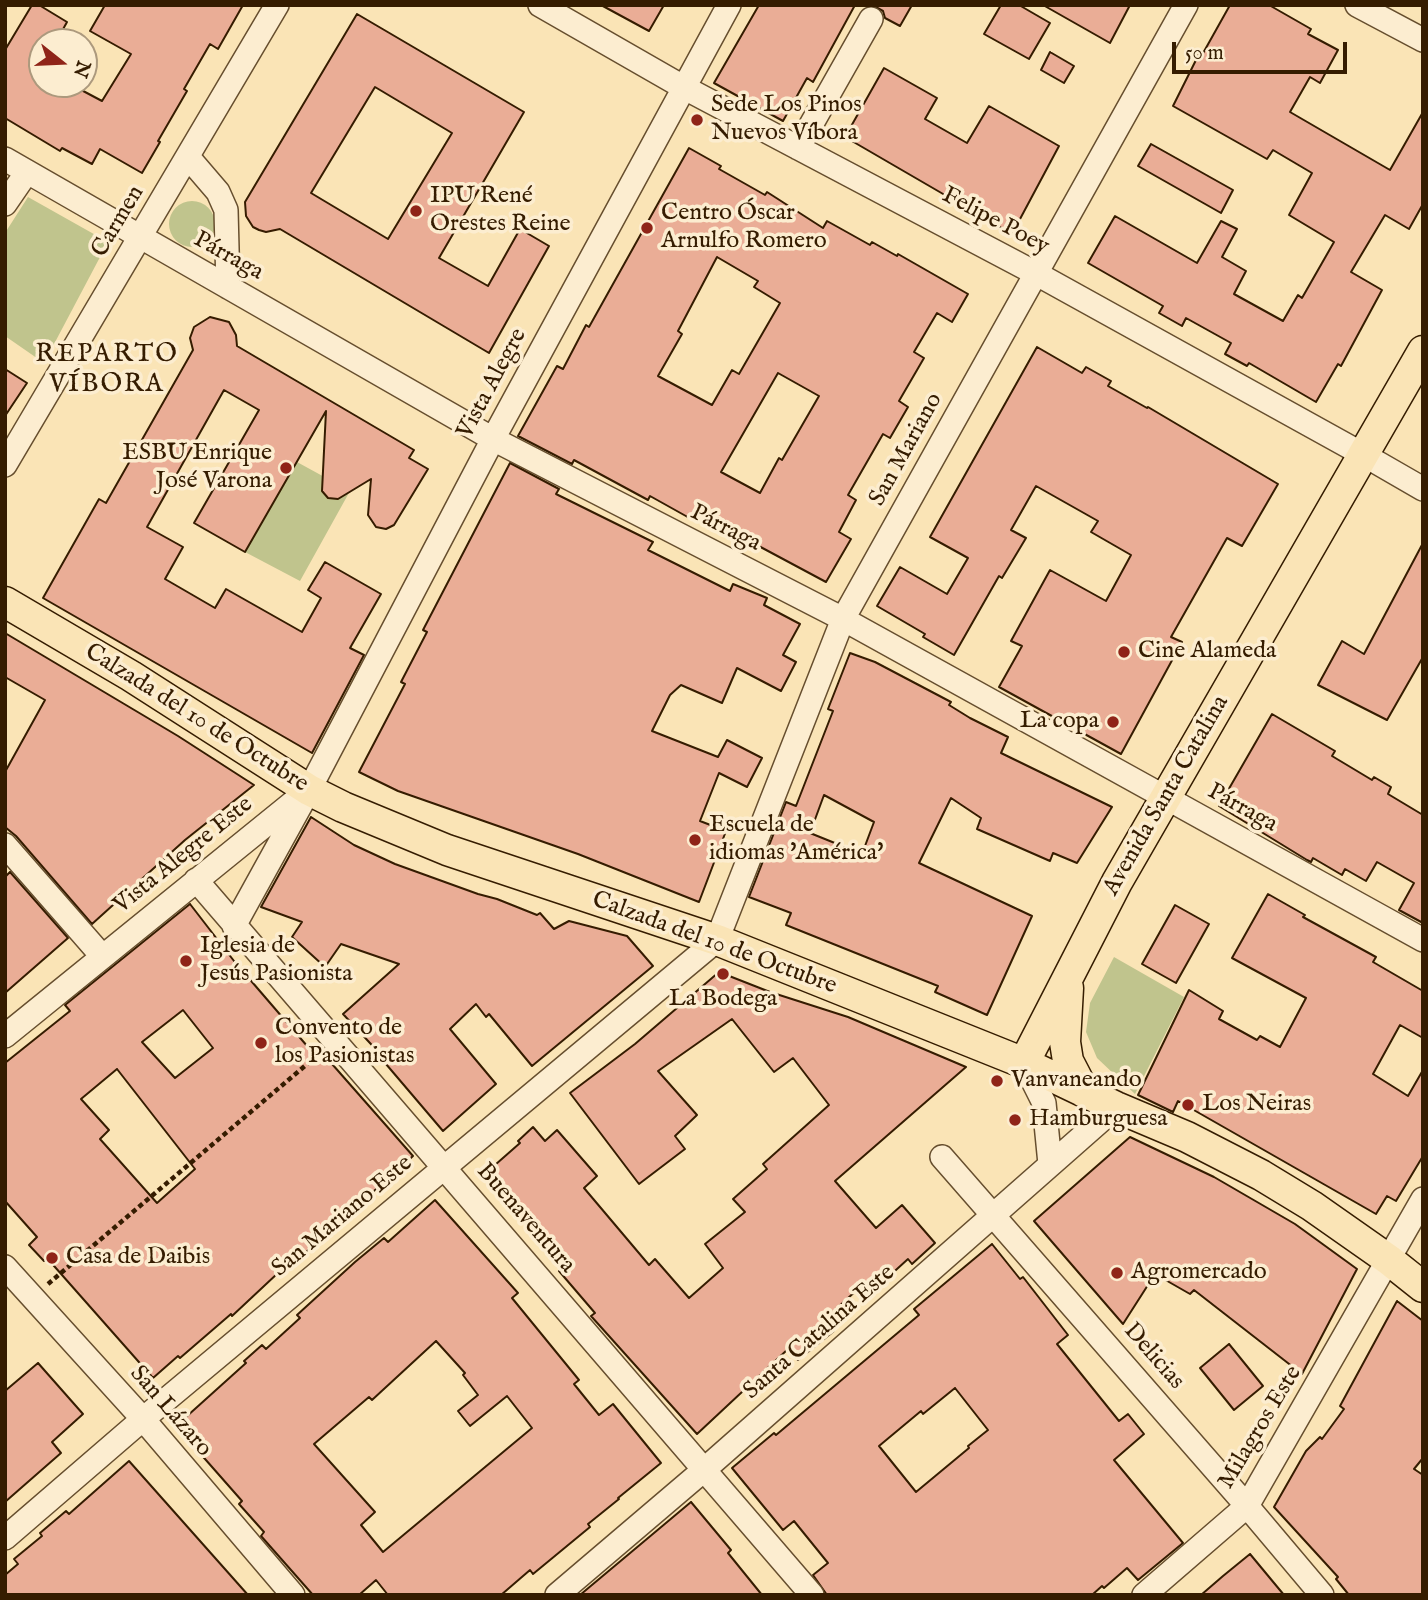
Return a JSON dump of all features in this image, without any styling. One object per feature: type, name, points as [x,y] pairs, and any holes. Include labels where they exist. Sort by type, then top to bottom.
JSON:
[{"type":"main road","name":"Avenida Santa Catalina","points":[[1024,1063],[1117,882],[1423,351]]},
{"type":"main road","name":"Calzada del 10 de Octubre","points":[[5,602],[131,677],[309,790],[343,807],[447,850],[717,940],[1024,1063],[1187,1137],[1261,1175],[1312,1206],[1423,1287]]},
{"type":"main road","points":[[1069,974],[1065,1042],[1068,1061],[1084,1092]]},
{"type":"street","name":"Carmen","points":[[5,465],[277,5]]},
{"type":"street","name":"Felipe Poey","points":[[540,5],[683,87],[1037,274],[1423,489]]},
{"type":"street","name":"Vista Alegre","points":[[309,790],[494,439],[729,5]]},
{"type":"street","name":"San Mariano","points":[[717,940],[843,619],[1186,5]]},
{"type":"street","points":[[1357,5],[1423,40]]},
{"type":"street","points":[[798,148],[870,19]]},
{"type":"street","points":[[188,157],[218,192],[226,210],[228,287]]},
{"type":"street","name":"Párraga","points":[[5,159],[494,439],[843,619],[1423,940]]},
{"type":"street","points":[[5,204],[27,172]]},
{"type":"street","name":"Vista Alegre Este","points":[[5,1036],[309,790]]},
{"type":"street","name":"Vista Alegre Este","points":[[234,926],[309,790]]},
{"type":"street","points":[[5,845],[102,956]]},
{"type":"street","name":"Buenaventura","points":[[197,880],[812,1595]]},
{"type":"street","name":"San Mariano Este","points":[[5,1538],[143,1419],[717,940]]},
{"type":"street","points":[[1024,1063],[1044,1103],[1051,1164]]},
{"type":"street","name":"Santa Catalina Este","points":[[557,1595],[705,1469],[1116,1107]]},
{"type":"street","name":"Delicias","points":[[942,1157],[1322,1595]]},
{"type":"street","name":"Milagros Este","points":[[1144,1595],[1247,1506],[1423,1199]]},
{"type":"street","name":"San Lázaro","points":[[5,1267],[143,1419],[293,1595]]},
{"type":"path","points":[[33,1297],[335,1040]]},
{"type":"green space","points":[[28,197],[108,242],[44,363],[5,336],[5,233]]},
{"type":"green space","points":[[192,201],[208,208],[215,224],[208,240],[192,247],[176,240],[169,224],[176,208]]},
{"type":"green space","points":[[297,462],[350,491],[300,581],[245,552]]},
{"type":"green space","points":[[1114,957],[1184,997],[1135,1094],[1097,1058],[1086,1032],[1090,1003]]},
{"type":"building","points":[[32,5],[39,5],[67,22],[64,28],[28,28],[28,98],[96,98],[102,101],[131,54],[98,35],[98,28],[92,28],[105,5],[243,5],[218,49],[210,44],[142,173],[100,149],[92,164],[62,148],[60,151],[5,118],[5,50]]},
{"type":"building","points":[[601,5],[664,5],[649,31]]},
{"type":"building","points":[[759,5],[855,5],[813,82],[807,78],[783,121],[714,83]]},
{"type":"building","points":[[872,5],[912,5],[900,26],[885,18],[883,11]]},
{"type":"building","points":[[1001,5],[1019,5],[1050,23],[1029,59],[984,34]]},
{"type":"building","points":[[1043,5],[1130,5],[1110,43]]},
{"type":"building","points":[[1230,5],[1269,5],[1311,29],[1308,34],[1338,50],[1320,83],[1310,77],[1290,112],[1390,170],[1423,112],[1423,204],[1409,229],[1385,215],[1351,272],[1382,290],[1341,366],[1338,364],[1316,402],[1249,363],[1247,366],[1225,354],[1231,343],[1186,318],[1182,326],[1159,313],[1163,306],[1088,263],[1115,216],[1197,263],[1221,221],[1237,229],[1222,257],[1246,271],[1234,294],[1283,321],[1298,295],[1302,298],[1334,242],[1289,215],[1312,173],[1273,150],[1267,159],[1173,106],[1199,54],[1202,55]]},
{"type":"building","points":[[357,14],[524,112],[439,258],[488,286],[520,229],[549,246],[489,353],[280,229],[266,232],[253,227],[246,216],[245,202]],"holes":[[[375,87],[452,133],[388,239],[311,193]]]},
{"type":"building","points":[[1050,52],[1074,66],[1064,83],[1041,70]]},
{"type":"building","points":[[884,68],[937,98],[925,119],[967,143],[989,106],[1059,146],[1012,234],[845,137]]},
{"type":"building","points":[[1151,144],[1233,190],[1221,213],[1138,166]]},
{"type":"building","points":[[689,148],[721,166],[719,169],[765,195],[767,192],[823,228],[827,221],[870,245],[872,242],[897,256],[898,254],[968,294],[952,322],[937,313],[914,352],[924,358],[899,401],[908,407],[890,438],[883,434],[848,495],[856,500],[839,532],[851,539],[826,582],[697,513],[693,520],[650,496],[648,500],[574,460],[572,464],[518,436],[557,366],[563,369],[586,325],[589,327]],"holes":[[[717,257],[758,281],[754,287],[780,303],[739,374],[732,370],[712,405],[658,376],[682,334],[678,331]],[[778,373],[819,396],[760,493],[721,472]]]},
{"type":"building","points":[[210,317],[229,322],[236,335],[237,346],[414,450],[409,458],[428,469],[394,525],[386,529],[376,527],[368,515],[371,479],[338,499],[328,498],[322,491],[326,411],[245,552],[194,523],[259,410],[224,390],[147,527],[183,547],[165,579],[215,608],[226,589],[302,632],[321,598],[308,590],[325,562],[381,594],[350,648],[364,655],[312,753],[43,598],[99,499],[106,503],[193,350],[190,338],[194,327]]},
{"type":"building","points":[[1037,347],[1082,373],[1086,367],[1111,381],[1108,386],[1278,484],[1242,546],[1227,538],[1171,637],[1182,642],[1121,754],[999,687],[1022,646],[1011,641],[1050,570],[1106,601],[1131,555],[1091,532],[1098,521],[1036,486],[1011,530],[1026,538],[1002,578],[999,576],[954,655],[923,637],[925,634],[877,606],[900,567],[947,594],[968,558],[930,537]]},
{"type":"building","points":[[5,369],[27,383],[5,416]]},
{"type":"building","points":[[510,463],[559,489],[556,494],[653,542],[648,550],[730,591],[733,584],[767,598],[764,605],[800,624],[783,655],[796,662],[781,691],[737,668],[722,703],[681,685],[670,695],[652,731],[718,757],[727,740],[762,758],[747,787],[719,773],[700,821],[726,831],[699,902],[578,854],[398,791],[359,772],[405,684],[401,682],[427,632],[423,630]]},
{"type":"building","points":[[1423,543],[1423,657],[1387,720],[1318,685],[1342,641],[1364,654]]},
{"type":"building","points":[[5,633],[178,736],[254,785],[185,840],[92,924],[16,836],[5,827],[5,772],[45,700],[5,677]]},
{"type":"building","points":[[850,653],[875,662],[951,702],[949,705],[970,718],[1008,737],[1001,753],[1112,807],[1077,863],[1053,853],[1050,861],[977,829],[981,818],[951,798],[919,863],[1032,916],[987,1015],[935,992],[938,986],[786,925],[791,913],[749,897],[786,802],[796,806],[833,711],[828,709]],"holes":[[[824,795],[874,822],[862,854],[810,833]]]},
{"type":"building","points":[[1272,714],[1335,751],[1332,756],[1372,780],[1374,777],[1391,787],[1388,794],[1423,815],[1423,923],[1399,910],[1414,883],[1377,862],[1366,881],[1345,869],[1342,875],[1313,858],[1311,862],[1307,860],[1219,806]]},
{"type":"building","points":[[311,817],[354,845],[395,864],[537,915],[540,913],[554,929],[569,921],[627,936],[653,966],[532,1066],[489,1014],[486,1017],[476,1004],[450,1029],[496,1084],[443,1131],[380,1057],[382,1056],[343,1014],[399,964],[341,944],[325,967],[292,937],[302,922],[261,907]]},
{"type":"building","points":[[10,872],[68,938],[5,993],[5,877]]},
{"type":"building","points":[[1268,894],[1305,915],[1303,917],[1376,957],[1373,962],[1423,991],[1423,1038],[1400,1025],[1373,1074],[1408,1096],[1423,1070],[1423,1156],[1396,1201],[1387,1196],[1376,1214],[1178,1101],[1173,1112],[1138,1095],[1189,990],[1223,1011],[1219,1019],[1257,1040],[1260,1036],[1280,1047],[1306,998],[1232,958]]},
{"type":"building","points":[[190,904],[234,961],[320,1061],[325,1056],[413,1156],[296,1261],[294,1258],[232,1316],[231,1314],[153,1378],[47,1258],[44,1261],[29,1245],[37,1237],[5,1201],[5,1063],[70,1011],[65,1005]],"holes":[[[183,1010],[213,1048],[175,1078],[142,1042]],[[117,1069],[195,1169],[157,1203],[100,1139],[109,1130],[81,1099]]]},
{"type":"building","points":[[1175,905],[1209,924],[1176,983],[1142,964]]},
{"type":"building","points":[[719,972],[848,1017],[966,1067],[835,1181],[876,1228],[902,1205],[935,1243],[912,1264],[908,1259],[886,1279],[883,1276],[862,1294],[858,1289],[825,1319],[834,1331],[798,1360],[788,1349],[697,1434],[591,1316],[595,1313],[559,1271],[563,1268],[537,1238],[542,1234],[487,1172],[520,1143],[518,1141],[533,1127],[545,1141],[557,1130],[597,1176],[584,1188],[649,1265],[655,1259],[689,1298],[723,1268],[705,1244],[745,1212],[733,1199],[767,1169],[763,1164],[829,1105],[793,1058],[774,1072],[732,1019],[658,1071],[697,1115],[675,1136],[685,1149],[639,1184],[570,1093],[635,1044]]},
{"type":"building","points":[[1130,1137],[1214,1177],[1295,1224],[1357,1269],[1302,1374],[1194,1290],[1190,1294],[1155,1274],[1123,1324],[1034,1221]]},
{"type":"building","points":[[435,1200],[518,1293],[512,1298],[579,1380],[574,1384],[599,1415],[613,1404],[661,1463],[588,1524],[590,1527],[533,1574],[530,1570],[501,1595],[388,1595],[376,1580],[359,1595],[313,1595],[261,1536],[264,1532],[239,1504],[242,1501],[176,1426],[246,1363],[244,1361],[262,1345],[266,1349],[300,1318],[297,1315],[355,1262],[384,1238],[388,1242]],"holes":[[[436,1341],[465,1373],[463,1375],[478,1395],[458,1411],[470,1426],[507,1396],[532,1428],[383,1552],[361,1525],[375,1512],[314,1444],[369,1397],[372,1400]]]},
{"type":"building","points":[[992,1244],[1020,1279],[1023,1277],[1068,1335],[1057,1344],[1119,1421],[1128,1414],[1144,1434],[1114,1460],[1183,1543],[1138,1580],[1127,1568],[1092,1595],[827,1595],[813,1575],[828,1563],[794,1521],[783,1530],[732,1468],[774,1433],[776,1435],[919,1315],[914,1309]],"holes":[[[955,1388],[988,1430],[916,1492],[879,1446],[921,1411],[923,1414]]]},
{"type":"building","points":[[1397,1301],[1423,1321],[1423,1458],[1414,1469],[1423,1475],[1423,1595],[1349,1595],[1336,1579],[1338,1577],[1274,1507],[1306,1451],[1320,1437],[1322,1439],[1344,1409],[1340,1406]]},
{"type":"building","points":[[1229,1344],[1263,1386],[1234,1410],[1200,1368]]},
{"type":"building","points":[[38,1363],[83,1414],[52,1442],[61,1453],[5,1502],[5,1391]]},
{"type":"building","points":[[129,1461],[248,1595],[5,1595],[5,1575],[18,1564],[14,1559],[42,1536],[40,1533],[66,1511],[69,1514]]},
{"type":"building","points":[[691,1502],[731,1550],[728,1553],[762,1595],[580,1595]]},
{"type":"building","points":[[1250,1554],[1284,1595],[1201,1595],[1223,1576]]},
{"type":"place","name":"Sede Los Pinos Nuevos Víbora","points":[[697,120]]},
{"type":"place","name":"IPU René Orestes Reine","points":[[416,211]]},
{"type":"place","name":"Centro Óscar Arnulfo Romero","points":[[647,228]]},
{"type":"place","name":"ESBU Enrique José Varona","points":[[286,468]]},
{"type":"place","name":"Cine Alameda","points":[[1124,652]]},
{"type":"place","name":"La copa","points":[[1113,722]]},
{"type":"place","name":"Escuela de idiomas 'América'","points":[[695,840]]},
{"type":"place","name":"Iglesia de Jesús Pasionista","points":[[186,961]]},
{"type":"place","name":"La Bodega","points":[[723,974]]},
{"type":"place","name":"Convento de los Pasionistas","points":[[261,1043]]},
{"type":"place","name":"Vanvaneando","points":[[997,1081]]},
{"type":"place","name":"Los Neiras","points":[[1188,1105]]},
{"type":"place","name":"Hamburguesa","points":[[1015,1120]]},
{"type":"place","name":"Casa de Daibis","points":[[52,1258]]},
{"type":"place","name":"Agromercado","points":[[1117,1273]]},
{"type":"district","name":"REPARTO VÍBORA","points":[[107,371]]}]
